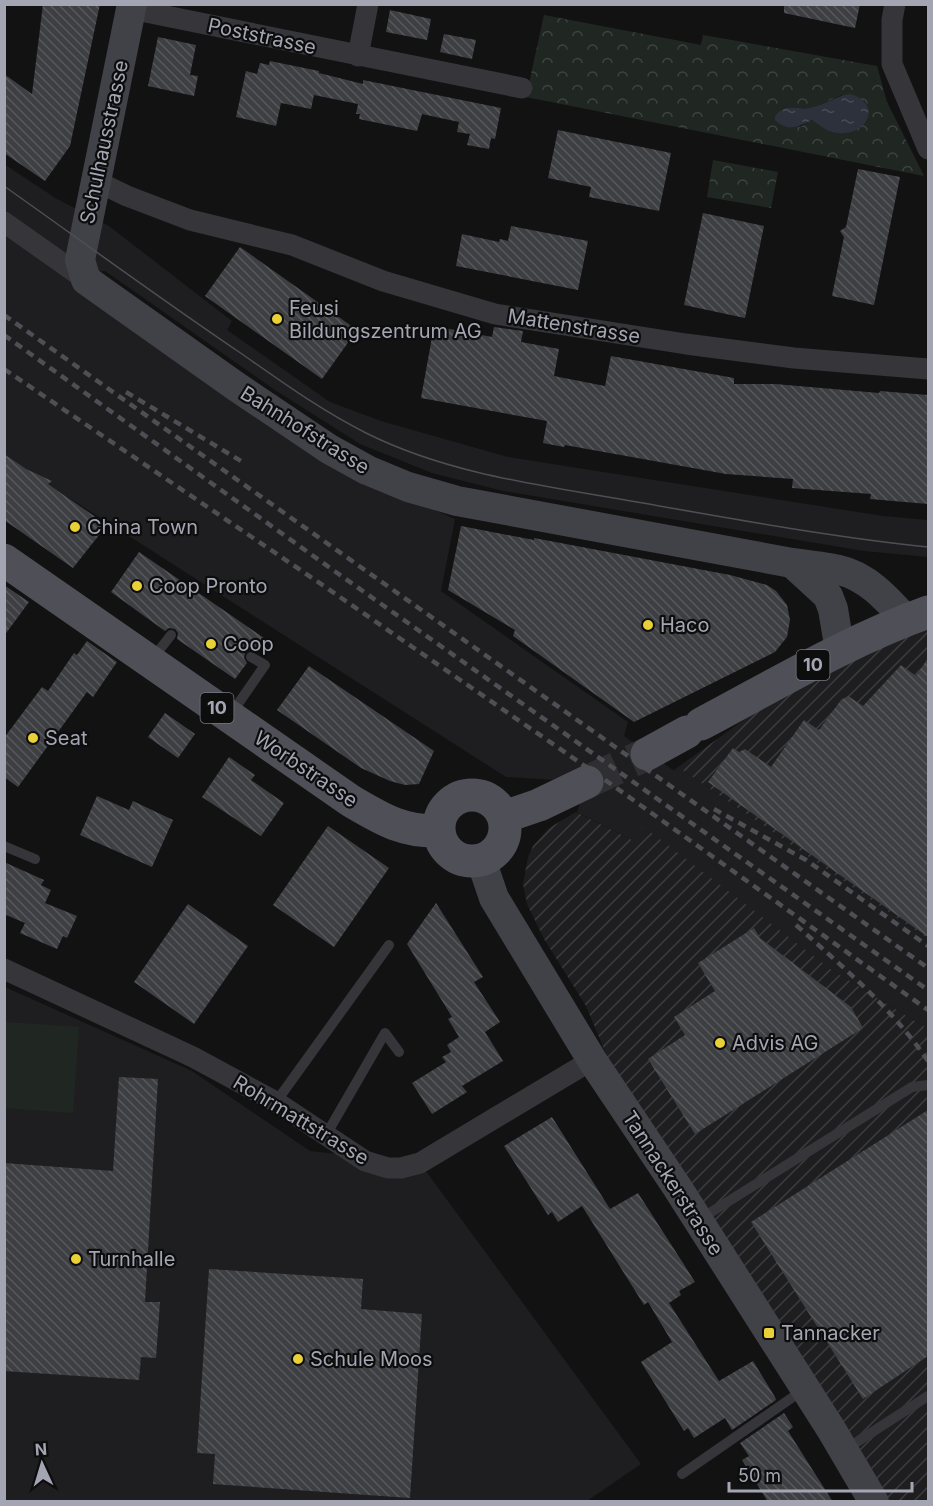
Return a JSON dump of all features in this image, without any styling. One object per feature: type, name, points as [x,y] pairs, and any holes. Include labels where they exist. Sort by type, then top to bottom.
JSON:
[{"type":"main road","name":"Worbstrasse","points":[[4,560],[351,801],[394,825],[409,830],[439,831]]},
{"type":"main road","name":"10","points":[[647,754],[840,651],[917,616]]},
{"type":"main road","points":[[504,817],[539,805],[587,782]]},
{"type":"main road","points":[[467,795],[486,798],[494,802],[504,817],[504,838],[499,848],[491,856],[481,860],[462,860],[453,856],[441,841],[439,821],[442,812],[458,798],[467,795]]},
{"type":"street","points":[[358,56],[368,4]]},
{"type":"street","points":[[895,4],[892,20],[892,64],[928,149]]},
{"type":"street","name":"Poststrasse","points":[[132,7],[358,56],[522,88]]},
{"type":"street","name":"Schulhausstrasse","points":[[86,280],[80,260],[132,7]]},
{"type":"street","name":"Mattenstrasse","points":[[96,181],[127,196],[190,220],[292,245],[383,281],[495,314],[686,344],[794,358],[928,369]]},
{"type":"street","name":"Bahnhofstrasse","points":[[4,222],[234,385],[329,448],[367,470],[408,487],[457,501],[841,570],[855,576],[917,616]]},
{"type":"street","points":[[792,563],[828,596],[833,609],[840,651]]},
{"type":"street","name":"Tannackerstrasse","points":[[481,860],[494,898],[592,1060],[698,1221],[874,1502]]},
{"type":"street","name":"Rohrmattstrasse","points":[[4,969],[194,1057],[276,1102],[365,1161],[384,1167],[401,1168],[420,1163],[592,1060]]},
{"type":"lane","points":[[150,662],[171,634]]},
{"type":"lane","points":[[230,717],[265,665],[251,657]]},
{"type":"lane","points":[[4,846],[35,859]]},
{"type":"lane","points":[[276,1102],[389,945]]},
{"type":"lane","points":[[326,1135],[385,1033],[399,1052]]},
{"type":"lane","points":[[698,1221],[912,1088],[928,1085]]},
{"type":"lane","points":[[682,1474],[805,1389]]},
{"type":"lane","points":[[843,1450],[928,1396]]},
{"type":"shaded area","points":[[4,164],[57,199],[109,226],[232,321],[227,330],[330,402],[381,421],[508,457],[883,516],[928,520],[928,557],[864,551],[503,491],[432,473],[360,444],[275,390],[105,271],[67,275],[359,477],[455,519],[441,591],[628,722],[624,736],[673,770],[684,771],[928,939],[928,1029],[832,970],[644,828],[632,840],[577,812],[587,782],[506,777],[5,457]]},
{"type":"shaded area","points":[[928,612],[928,939],[684,771],[674,770],[840,651]]},
{"type":"shaded area","points":[[576,812],[632,840],[644,827],[832,970],[928,1029],[928,1501],[874,1501],[636,1126],[586,1006],[544,939],[527,904],[523,884],[528,857],[533,846],[549,828]]},
{"type":"shaded area","points":[[5,987],[192,1071],[310,1151],[420,1163],[641,1464],[587,1501],[5,1502]]},
{"type":"green space","points":[[544,15],[701,45],[703,35],[877,66],[887,102],[924,176],[526,97]],"holes":[[[842,95],[830,131],[812,120],[800,127],[775,116],[783,110],[811,108]]]},
{"type":"green space","points":[[713,160],[778,172],[771,208],[707,197]]},
{"type":"green space","points":[[5,1022],[79,1027],[73,1113],[5,1108]]},
{"type":"water","points":[[850,94],[861,99],[869,113],[867,120],[854,131],[833,132],[812,120],[789,127],[775,120],[775,116],[783,110],[810,108]]},
{"type":"building","points":[[43,4],[100,4],[70,146],[45,181],[4,153],[4,74],[32,94]]},
{"type":"building","points":[[784,4],[860,4],[855,28],[784,13]]},
{"type":"building","points":[[390,10],[431,19],[427,40],[386,32]]},
{"type":"building","points":[[444,34],[476,40],[472,59],[440,52]]},
{"type":"building","points":[[158,37],[196,45],[190,75],[198,76],[194,96],[148,86]]},
{"type":"building","points":[[270,61],[319,71],[319,73],[363,84],[363,80],[501,108],[495,139],[491,138],[489,149],[467,145],[470,134],[457,132],[459,122],[422,114],[417,131],[359,119],[360,114],[356,114],[358,104],[314,95],[311,109],[281,103],[276,126],[236,117],[246,71],[257,74],[260,63],[269,65]]},
{"type":"building","points":[[558,130],[671,153],[659,211],[589,197],[591,187],[548,178]]},
{"type":"building","points":[[858,169],[900,177],[874,305],[832,296],[844,237],[840,231],[846,227]]},
{"type":"building","points":[[703,213],[764,226],[745,318],[684,305]]},
{"type":"building","points":[[511,226],[588,241],[578,290],[456,266],[462,234],[499,242],[500,239],[508,241]]},
{"type":"building","name":"Feusi Bildungszentrum AG","points":[[240,247],[357,330],[322,379],[205,296]]},
{"type":"building","points":[[434,326],[492,337],[494,327],[523,331],[521,342],[559,349],[554,376],[605,386],[611,356],[734,378],[734,384],[775,384],[928,395],[928,504],[870,499],[871,494],[792,488],[793,479],[726,474],[543,443],[547,421],[421,398]]},
{"type":"building","points":[[4,454],[26,469],[52,481],[48,484],[107,525],[73,568],[4,520]]},
{"type":"building","name":"Haco","points":[[461,526],[730,575],[767,585],[776,591],[787,605],[790,620],[787,637],[775,652],[634,722],[513,636],[515,630],[448,590]]},
{"type":"building","points":[[139,552],[264,638],[255,651],[250,650],[245,653],[244,658],[247,663],[235,679],[177,639],[178,633],[175,629],[169,628],[165,631],[111,592]]},
{"type":"building","points":[[4,585],[29,602],[4,636]]},
{"type":"building","points":[[87,641],[117,662],[93,697],[87,692],[18,787],[4,777],[4,738],[42,687],[48,691],[74,653],[77,655]]},
{"type":"building","points":[[928,658],[928,937],[708,782],[733,748],[739,752],[745,749],[771,767],[804,720],[819,730],[841,700],[848,696],[863,706],[901,665],[916,676]]},
{"type":"building","points":[[309,666],[434,751],[419,784],[405,785],[390,781],[361,768],[277,710]]},
{"type":"building","points":[[165,713],[195,734],[178,758],[148,737]]},
{"type":"building","points":[[229,757],[255,775],[251,780],[284,803],[261,836],[202,797]]},
{"type":"building","points":[[97,796],[129,810],[133,801],[173,820],[152,867],[80,835]]},
{"type":"building","points":[[328,826],[389,868],[334,947],[273,905]]},
{"type":"building","points":[[4,862],[44,880],[41,885],[51,890],[45,903],[77,916],[67,938],[63,936],[57,949],[20,933],[25,923],[4,914]]},
{"type":"building","points":[[436,903],[483,977],[474,982],[500,1022],[485,1032],[503,1061],[462,1086],[467,1092],[432,1114],[412,1083],[446,1062],[442,1057],[451,1052],[447,1045],[459,1037],[448,1019],[452,1017],[407,944]]},
{"type":"building","points":[[188,904],[248,946],[194,1024],[134,982]]},
{"type":"building","points":[[754,928],[760,938],[851,1007],[863,1028],[695,1134],[648,1059],[685,1035],[674,1017],[715,991],[698,963]]},
{"type":"building","name":"Turnhalle","points":[[119,1077],[158,1079],[145,1302],[160,1302],[156,1358],[141,1357],[139,1380],[4,1371],[4,1163],[113,1171]]},
{"type":"building","points":[[928,1110],[928,1356],[863,1399],[751,1222]]},
{"type":"building","points":[[552,1117],[610,1209],[638,1193],[683,1263],[695,1282],[679,1291],[681,1295],[669,1303],[719,1381],[753,1361],[775,1397],[776,1400],[732,1430],[725,1418],[694,1438],[688,1428],[684,1431],[641,1362],[672,1342],[648,1302],[644,1305],[582,1206],[558,1222],[552,1212],[548,1215],[504,1146]]},
{"type":"building","points":[[209,1269],[363,1279],[361,1309],[422,1314],[410,1498],[213,1484],[215,1454],[197,1453]]},
{"type":"building","points":[[784,1413],[793,1427],[788,1431],[833,1502],[768,1502],[742,1460],[749,1456],[740,1443]]},
{"type":"tunnel","points":[[587,782],[647,754]]},
{"type":"tram line","points":[[4,186],[302,396],[366,433],[398,447],[465,469],[533,484],[783,527],[928,547]]},
{"type":"railway","points":[[4,315],[928,968]]},
{"type":"railway","points":[[4,335],[928,990]]},
{"type":"railway","points":[[4,369],[608,782],[928,1010]]},
{"type":"railway","points":[[126,392],[246,464]]},
{"type":"railway","points":[[714,809],[806,860],[928,946]]},
{"type":"railway","points":[[796,925],[883,1006],[914,1041],[928,1061]]},
{"type":"place","name":"Feusi Bildungszentrum AG","points":[[277,319]]},
{"type":"place","name":"China Town","points":[[75,527]]},
{"type":"place","name":"Coop Pronto","points":[[137,586]]},
{"type":"place","name":"Haco","points":[[648,625]]},
{"type":"place","name":"Coop","points":[[211,644]]},
{"type":"place","name":"Seat","points":[[33,738]]},
{"type":"place","name":"Advis AG","points":[[720,1043]]},
{"type":"place","name":"Turnhalle","points":[[76,1259]]},
{"type":"place","name":"Tannacker","points":[[769,1333]]},
{"type":"place","name":"Schule Moos","points":[[298,1359]]}]
